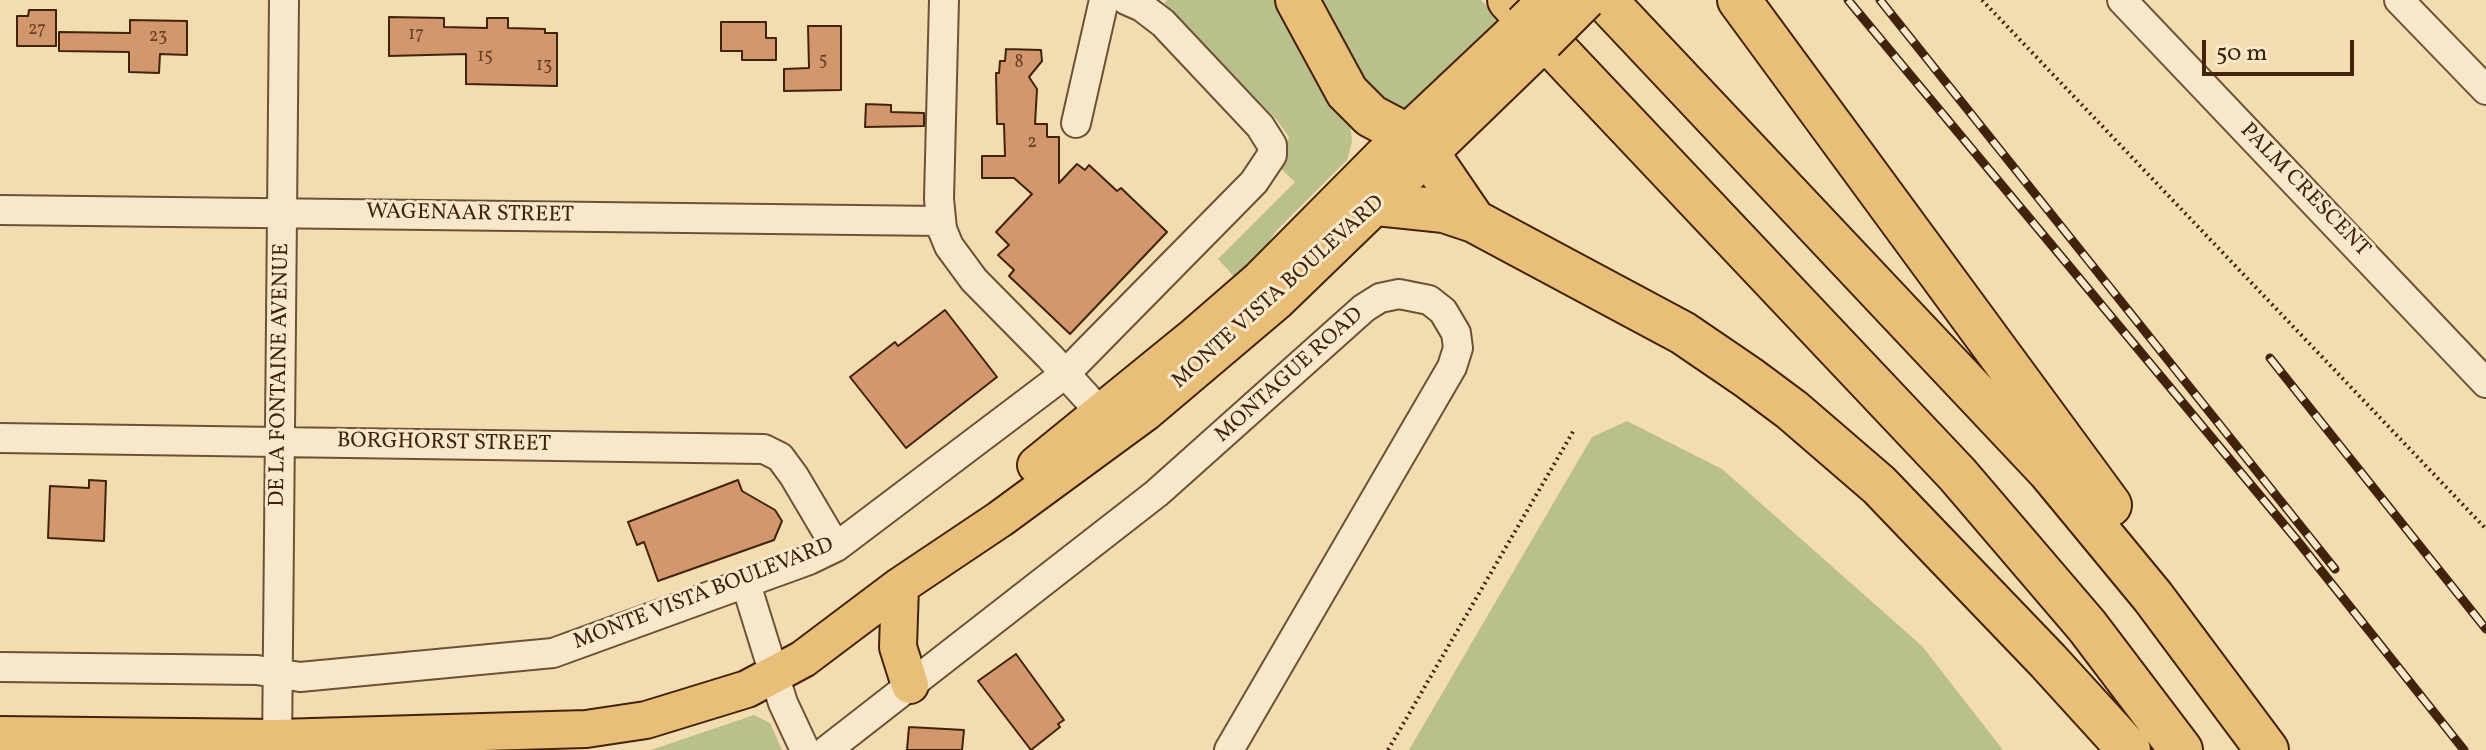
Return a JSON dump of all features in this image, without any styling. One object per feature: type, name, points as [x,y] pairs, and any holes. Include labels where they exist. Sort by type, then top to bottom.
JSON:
[{"type":"highway","points":[[1297,0],[1347,92],[1371,116],[1417,145],[1474,221]]},
{"type":"highway","points":[[1509,0],[1957,474],[2081,619],[2181,750]]},
{"type":"highway","points":[[1605,0],[2031,450],[2153,597],[2267,750]]},
{"type":"highway","points":[[1739,0],[2238,677],[2282,750]]},
{"type":"highway","points":[[1377,204],[1444,211],[1474,221],[1683,333],[1792,410],[1879,485],[2129,750]]},
{"type":"main road","name":"MONTE VISTA BOULEVARD","points":[[1498,68],[1546,0]]},
{"type":"main road","name":"MONTE VISTA BOULEVARD","points":[[944,555],[989,505],[1417,145],[1498,68],[1587,0]]},
{"type":"main road","name":"MONTE VISTA BOULEVARD","points":[[0,735],[278,744],[586,729],[646,720],[747,689],[803,659],[900,586],[1000,519],[1146,412],[1266,311],[1377,204],[1417,145]]},
{"type":"main road","points":[[900,586],[898,647],[910,685]]},
{"type":"street","name":"DE LA FONTAINE AVENUE","points":[[278,744],[284,0]]},
{"type":"street","points":[[944,0],[941,221],[949,246],[965,269],[1101,413],[1120,417],[1146,412]]},
{"type":"street","points":[[1076,123],[1104,0]]},
{"type":"street","name":"MONTE VISTA BOULEVARD","points":[[0,667],[245,670],[300,677],[553,653],[746,584],[836,547],[1065,374],[1254,182],[1272,155],[1272,145],[1260,126],[1163,23],[1142,7],[1126,0]]},
{"type":"street","name":"PALM CRESCENT","points":[[2122,0],[2486,383]]},
{"type":"street","points":[[2399,0],[2486,90]]},
{"type":"street","name":"WAGENAAR STREET","points":[[0,210],[941,221]]},
{"type":"street","name":"MONTAGUE ROAD","points":[[827,750],[1157,493],[1364,308],[1380,298],[1399,294],[1429,300],[1443,311],[1456,333],[1458,348],[1452,367],[1229,750]]},
{"type":"street","name":"BORGHORST STREET","points":[[0,438],[764,449],[780,457],[794,476],[836,547]]},
{"type":"street","points":[[746,584],[774,677],[805,750]]},
{"type":"path","points":[[1982,0],[2486,529]]},
{"type":"path","points":[[1388,750],[1574,430]]},
{"type":"green space","points":[[1167,0],[1284,0],[1350,122],[1352,142],[1347,160],[1276,231],[1251,271],[1239,282],[1218,259],[1295,182],[1280,168],[1289,137],[1276,119],[1164,3]]},
{"type":"green space","points":[[1308,0],[1481,0],[1501,20],[1400,116],[1385,117]]},
{"type":"green space","points":[[1627,421],[1722,469],[1922,646],[2003,750],[1409,750],[1592,437]]},
{"type":"green space","points":[[754,715],[770,723],[782,750],[651,750]]},
{"type":"building","points":[[29,10],[56,10],[56,46],[17,46],[17,16],[28,16]]},
{"type":"building","points":[[389,17],[444,18],[444,27],[487,28],[487,18],[508,18],[508,28],[545,29],[545,33],[557,33],[557,86],[466,84],[466,54],[389,56]]},
{"type":"building","points":[[130,20],[187,21],[187,55],[160,54],[159,73],[129,72],[129,52],[59,51],[59,32],[130,33]]},
{"type":"building","points":[[721,22],[766,22],[766,38],[776,38],[776,60],[742,60],[742,51],[721,51]]},
{"type":"building","points":[[808,26],[841,26],[841,90],[784,91],[784,69],[809,68]]},
{"type":"building","points":[[1006,49],[1041,50],[1042,61],[1029,77],[1037,89],[1035,124],[1047,124],[1047,137],[1059,137],[1059,183],[1077,164],[1085,170],[1089,165],[1117,191],[1121,188],[1167,232],[1070,334],[1009,276],[1014,270],[998,255],[1009,245],[996,232],[1032,194],[1014,178],[982,178],[982,156],[1005,156],[1004,124],[997,124],[996,73],[999,73],[1000,61],[1005,61]]},
{"type":"building","points":[[866,104],[891,105],[891,112],[924,113],[924,126],[865,127]]},
{"type":"building","points":[[945,310],[997,377],[906,448],[850,377],[895,342],[898,346]]},
{"type":"building","points":[[89,480],[106,481],[104,541],[48,538],[50,486],[89,488]]},
{"type":"building","points":[[738,480],[742,491],[775,510],[782,521],[774,540],[658,581],[644,542],[637,545],[628,522]]},
{"type":"building","points":[[1016,654],[1064,720],[1058,724],[1060,727],[1031,750],[978,681]]},
{"type":"building","points":[[909,727],[964,730],[962,750],[907,750]]},
{"type":"railway","points":[[1848,0],[2296,539],[2464,750]]},
{"type":"railway","points":[[1880,0],[2335,569]]},
{"type":"railway","points":[[2270,358],[2486,629]]}]
